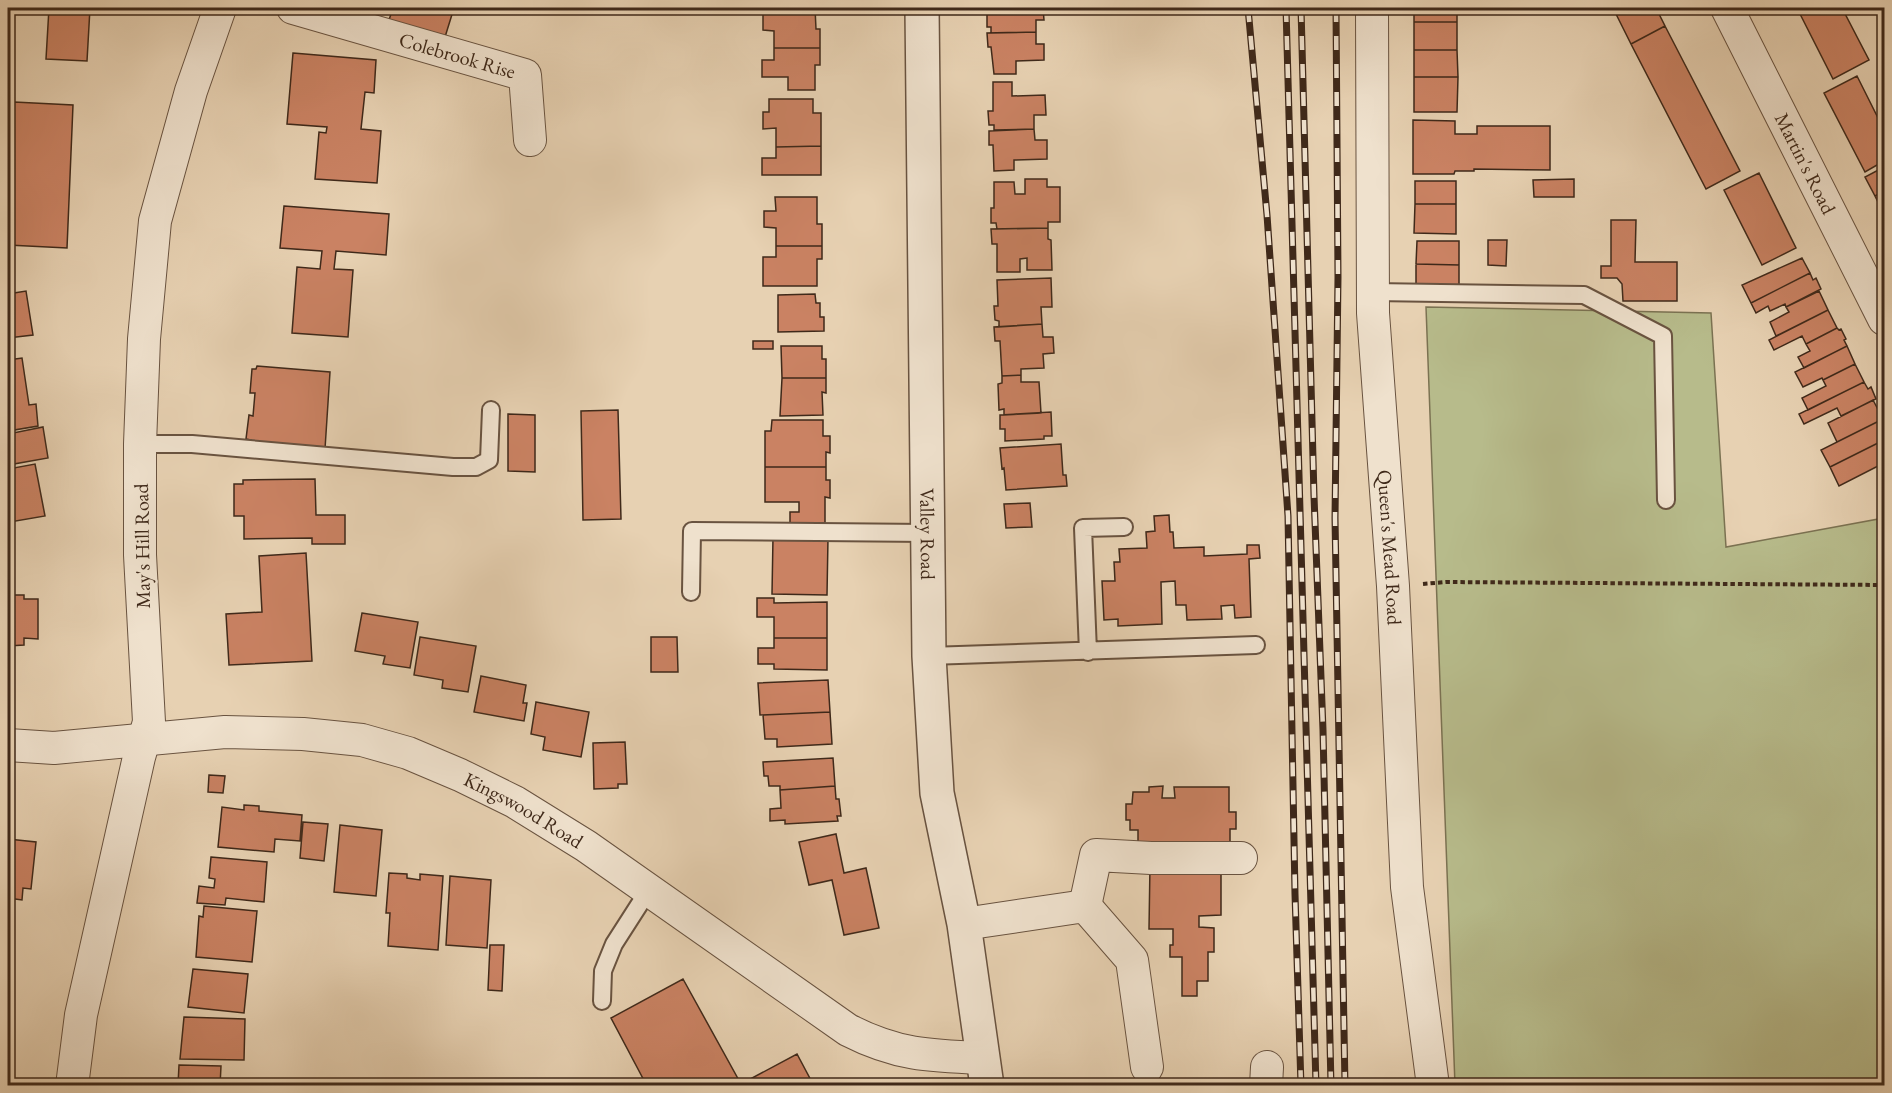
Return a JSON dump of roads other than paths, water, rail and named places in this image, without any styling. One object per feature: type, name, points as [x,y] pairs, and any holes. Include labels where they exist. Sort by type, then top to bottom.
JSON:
[{"type":"street","name":"May's Hill Road","points":[[72,1086],[81,1015],[149,722],[140,555],[140,444],[144,339],[155,221],[191,91],[220,8]]},
{"type":"street","name":"Colebrook Rise","points":[[293,8],[525,75],[530,140]]},
{"type":"street","name":"Valley Road","points":[[922,8],[929,656],[937,793],[964,924],[985,1072]]},
{"type":"street","name":"Queen's Mead Road","points":[[1372,8],[1373,292],[1393,586],[1407,887],[1433,1086]]},
{"type":"street","name":"Martin's Road","points":[[1727,8],[1884,319]]},
{"type":"street","name":"Kingswood Road","points":[[8,745],[54,748],[225,732],[303,734],[362,740],[408,753],[460,775],[514,802],[586,846],[848,1030],[874,1043],[899,1051],[937,1056],[985,1072]]},
{"type":"street","points":[[1085,906],[1096,855],[1151,858],[1241,858]]},
{"type":"street","points":[[964,924],[1085,906]]},
{"type":"street","points":[[1085,906],[1132,960],[1147,1067]]},
{"type":"lane","points":[[1373,292],[1584,295],[1664,336],[1666,500]]},
{"type":"lane","points":[[140,444],[192,444],[453,467],[476,467],[489,460],[491,410]]},
{"type":"lane","points":[[1088,652],[1083,528],[1124,527]]},
{"type":"lane","points":[[691,592],[692,531],[928,534]]},
{"type":"lane","points":[[929,656],[1256,645]]},
{"type":"lane","points":[[602,1001],[603,971],[614,945],[648,891]]},
{"type":"railway","points":[[1248,8],[1267,215],[1288,516],[1301,1086]]},
{"type":"railway","points":[[1286,8],[1316,1086]]},
{"type":"railway","points":[[1301,8],[1314,496],[1323,730],[1331,1086]]},
{"type":"railway","points":[[1336,8],[1338,277],[1335,518],[1345,1086]]}]
